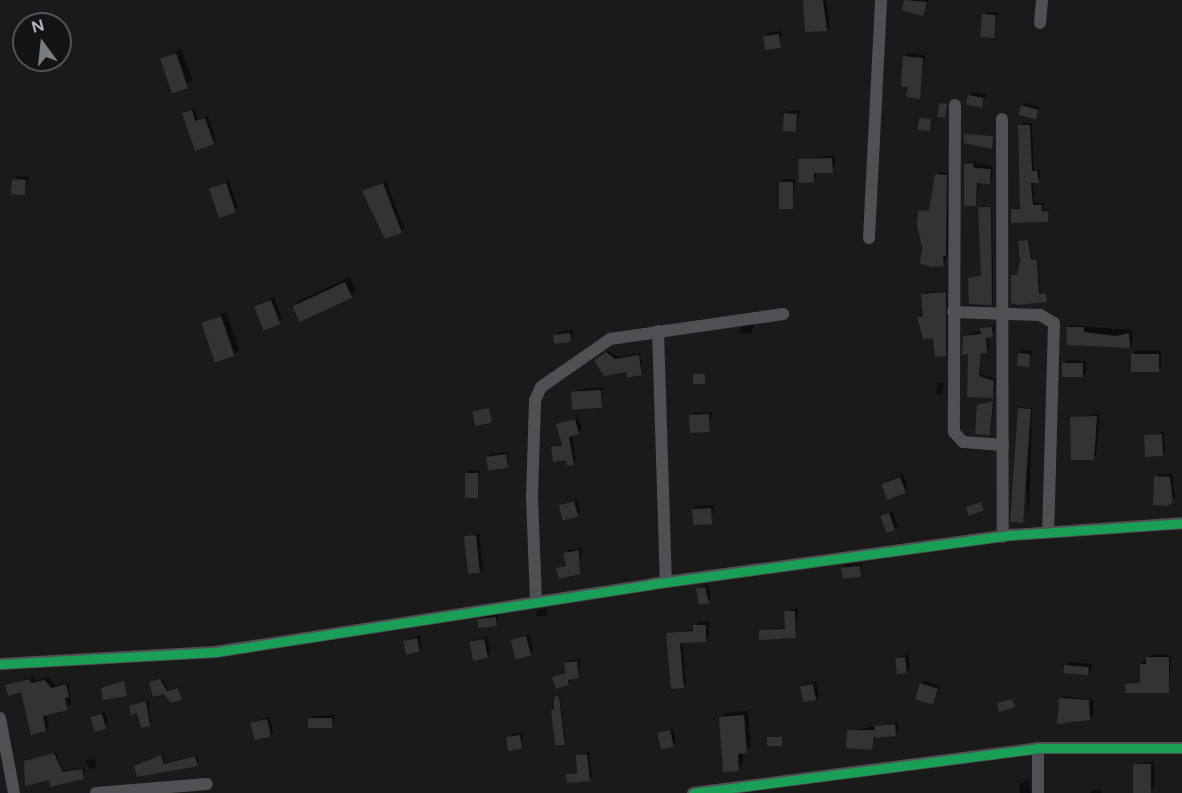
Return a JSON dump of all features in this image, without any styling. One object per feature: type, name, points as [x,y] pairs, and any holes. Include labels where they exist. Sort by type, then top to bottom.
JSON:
[{"type":"street","points":[[869,238],[881,0]]},
{"type":"street","points":[[1040,23],[1042,0]]},
{"type":"street","points":[[955,105],[954,432],[963,442],[1003,445]]},
{"type":"street","points":[[1002,119],[1003,537]]},
{"type":"street","points":[[953,312],[1040,315],[1054,323],[1048,532]]},
{"type":"street","points":[[536,601],[532,497],[535,400],[541,387],[559,371],[610,339],[783,314]]},
{"type":"street","points":[[658,331],[666,582]]},
{"type":"street","points":[[0,664],[214,651],[666,582],[1003,537],[1182,523]]},
{"type":"street","points":[[0,718],[14,793]]},
{"type":"street","points":[[693,793],[1038,748],[1182,748]]},
{"type":"street","points":[[1038,748],[1038,793]]},
{"type":"street","points":[[96,793],[207,784]]},
{"type":"building","points":[[803,0],[823,0],[827,31],[805,32]]},
{"type":"building","points":[[904,0],[927,2],[923,16],[902,10]]},
{"type":"building","points":[[982,14],[996,15],[994,38],[980,37]]},
{"type":"building","points":[[779,34],[781,48],[765,50],[763,36]]},
{"type":"building","points":[[176,53],[188,88],[172,94],[160,59]]},
{"type":"building","points":[[903,56],[923,58],[920,99],[906,97],[908,87],[901,86]]},
{"type":"building","points":[[968,95],[984,98],[982,108],[966,105]]},
{"type":"building","points":[[939,103],[947,104],[945,118],[937,117]]},
{"type":"building","points":[[1021,105],[1038,110],[1036,120],[1018,115]]},
{"type":"building","points":[[192,110],[195,121],[205,118],[214,144],[195,151],[182,113]]},
{"type":"building","points":[[784,113],[797,114],[796,132],[783,131]]},
{"type":"building","points":[[919,118],[931,119],[930,131],[918,130]]},
{"type":"building","points":[[1018,125],[1030,125],[1032,171],[1037,170],[1039,183],[1031,183],[1033,205],[1042,205],[1042,211],[1049,211],[1048,222],[1011,223],[1011,209],[1020,209]]},
{"type":"building","points":[[964,134],[993,136],[992,149],[964,143]]},
{"type":"building","points":[[832,158],[833,173],[814,173],[814,182],[799,183],[798,159]]},
{"type":"building","points":[[973,163],[974,168],[991,169],[990,184],[977,183],[976,206],[964,206],[964,164]]},
{"type":"building","points":[[935,174],[947,175],[946,256],[943,256],[944,266],[933,267],[920,264],[922,248],[917,225],[918,211],[929,210]]},
{"type":"building","points":[[12,179],[26,180],[25,195],[11,194]]},
{"type":"building","points":[[779,182],[793,182],[793,209],[779,209]]},
{"type":"building","points":[[226,183],[236,212],[219,218],[209,189]]},
{"type":"building","points":[[383,183],[402,233],[385,239],[362,191]]},
{"type":"building","points":[[978,207],[991,207],[992,305],[969,304],[968,278],[981,276]]},
{"type":"building","points":[[1028,240],[1031,259],[1037,260],[1039,294],[1046,293],[1047,302],[1018,305],[1011,303],[1011,275],[1017,275],[1020,261],[1018,241]]},
{"type":"building","points":[[345,282],[352,297],[300,322],[292,307]]},
{"type":"building","points":[[946,292],[946,356],[935,357],[933,338],[923,339],[917,317],[923,317],[921,294]]},
{"type":"building","points":[[271,300],[280,324],[264,331],[254,306]]},
{"type":"building","points":[[221,316],[235,356],[215,363],[201,323]]},
{"type":"building","points":[[992,327],[993,337],[986,338],[987,353],[981,353],[979,376],[994,381],[993,398],[967,397],[968,354],[962,355],[963,336],[981,334],[980,328]]},
{"type":"building","points":[[1066,327],[1084,327],[1084,332],[1116,336],[1129,333],[1130,348],[1067,345]]},
{"type":"building","points":[[570,333],[571,342],[554,344],[553,335]]},
{"type":"building","points":[[606,352],[615,359],[639,355],[642,375],[627,378],[626,372],[604,376],[594,360]]},
{"type":"building","points":[[1018,353],[1030,354],[1029,367],[1017,366]]},
{"type":"building","points":[[1131,354],[1159,354],[1159,372],[1131,372]]},
{"type":"building","points":[[1062,363],[1083,363],[1083,377],[1062,377]]},
{"type":"building","points":[[693,374],[705,374],[705,384],[693,384]]},
{"type":"building","points":[[601,390],[602,408],[572,410],[571,392]]},
{"type":"building","points":[[993,401],[990,435],[975,434],[977,405]]},
{"type":"building","points":[[489,408],[492,423],[475,426],[472,411]]},
{"type":"building","points":[[1018,408],[1031,409],[1023,523],[1010,522]]},
{"type":"building","points":[[709,414],[710,432],[690,433],[689,415]]},
{"type":"building","points":[[1097,416],[1094,460],[1071,460],[1070,417]]},
{"type":"building","points":[[575,419],[579,434],[569,437],[574,465],[567,466],[566,460],[553,462],[551,447],[562,445],[556,424]]},
{"type":"building","points":[[1162,434],[1163,456],[1145,457],[1144,435]]},
{"type":"building","points":[[506,454],[508,468],[488,471],[486,457]]},
{"type":"building","points":[[465,473],[478,473],[478,498],[465,498]]},
{"type":"building","points":[[1154,476],[1170,477],[1173,502],[1168,506],[1153,505]]},
{"type":"building","points":[[900,477],[906,493],[887,500],[881,484]]},
{"type":"building","points":[[574,501],[578,516],[563,521],[559,505]]},
{"type":"building","points":[[981,502],[984,511],[969,516],[966,507]]},
{"type":"building","points":[[711,508],[712,524],[693,525],[692,509]]},
{"type":"building","points":[[889,513],[895,530],[886,533],[880,516]]},
{"type":"building","points":[[476,535],[480,573],[468,574],[464,536]]},
{"type":"building","points":[[579,550],[580,574],[559,579],[556,568],[566,566],[563,553]]},
{"type":"building","points":[[860,566],[861,577],[842,579],[841,568]]},
{"type":"building","points":[[705,587],[709,603],[699,605],[696,588]]},
{"type":"building","points":[[784,611],[795,611],[796,638],[759,640],[759,630],[785,629]]},
{"type":"building","points":[[496,617],[497,626],[478,628],[477,619]]},
{"type":"building","points":[[693,625],[706,625],[706,642],[680,643],[684,688],[671,689],[666,633],[693,631]]},
{"type":"building","points":[[526,636],[531,655],[516,659],[511,640]]},
{"type":"building","points":[[417,638],[420,652],[406,655],[403,641]]},
{"type":"building","points":[[484,639],[488,658],[473,661],[469,642]]},
{"type":"building","points":[[905,657],[907,673],[897,674],[895,658]]},
{"type":"building","points":[[1146,657],[1169,657],[1169,693],[1126,693],[1125,684],[1140,682],[1140,664],[1146,664]]},
{"type":"building","points":[[577,661],[579,678],[568,680],[569,685],[556,689],[552,677],[566,673],[564,663]]},
{"type":"building","points":[[1064,665],[1089,667],[1088,675],[1063,673]]},
{"type":"building","points":[[30,679],[31,683],[45,680],[51,688],[66,684],[69,697],[65,698],[68,710],[43,716],[46,731],[31,735],[21,692],[8,696],[5,685]]},
{"type":"building","points":[[160,679],[167,691],[178,688],[182,700],[171,703],[164,694],[153,697],[149,682]]},
{"type":"building","points":[[124,681],[127,696],[103,700],[101,688]]},
{"type":"building","points":[[920,683],[938,689],[933,705],[915,699]]},
{"type":"building","points":[[813,684],[816,700],[803,702],[800,686]]},
{"type":"building","points":[[559,696],[565,745],[555,745],[551,710],[554,709],[554,697]]},
{"type":"building","points":[[1059,698],[1089,700],[1090,720],[1057,724]]},
{"type":"building","points":[[1012,699],[1015,707],[999,712],[997,703]]},
{"type":"building","points":[[146,701],[150,726],[141,728],[137,713],[131,715],[129,706]]},
{"type":"building","points":[[102,714],[106,728],[95,732],[90,717]]},
{"type":"building","points":[[744,715],[747,753],[738,754],[739,771],[723,772],[719,717]]},
{"type":"building","points":[[308,718],[332,718],[332,728],[308,728]]},
{"type":"building","points":[[267,719],[271,737],[254,740],[250,723]]},
{"type":"building","points":[[895,724],[896,736],[875,738],[875,733],[872,750],[846,748],[847,730],[875,730],[874,726]]},
{"type":"building","points":[[670,730],[674,747],[661,749],[657,733]]},
{"type":"building","points":[[520,735],[522,749],[508,751],[506,737]]},
{"type":"building","points":[[767,737],[782,737],[782,746],[767,746]]},
{"type":"building","points":[[54,753],[63,772],[82,769],[84,779],[50,787],[49,780],[25,786],[24,761]]},
{"type":"building","points":[[587,754],[590,781],[567,783],[566,774],[577,773],[576,755]]},
{"type":"building","points":[[161,755],[164,764],[195,756],[198,766],[137,777],[134,766]]},
{"type":"building","points":[[1133,764],[1151,764],[1151,793],[1133,793]]},
{"type":"cycle path","points":[[0,664],[215,652],[652,584],[1012,535],[1182,523]]},
{"type":"cycle path","points":[[693,793],[1038,748],[1182,748]]}]
